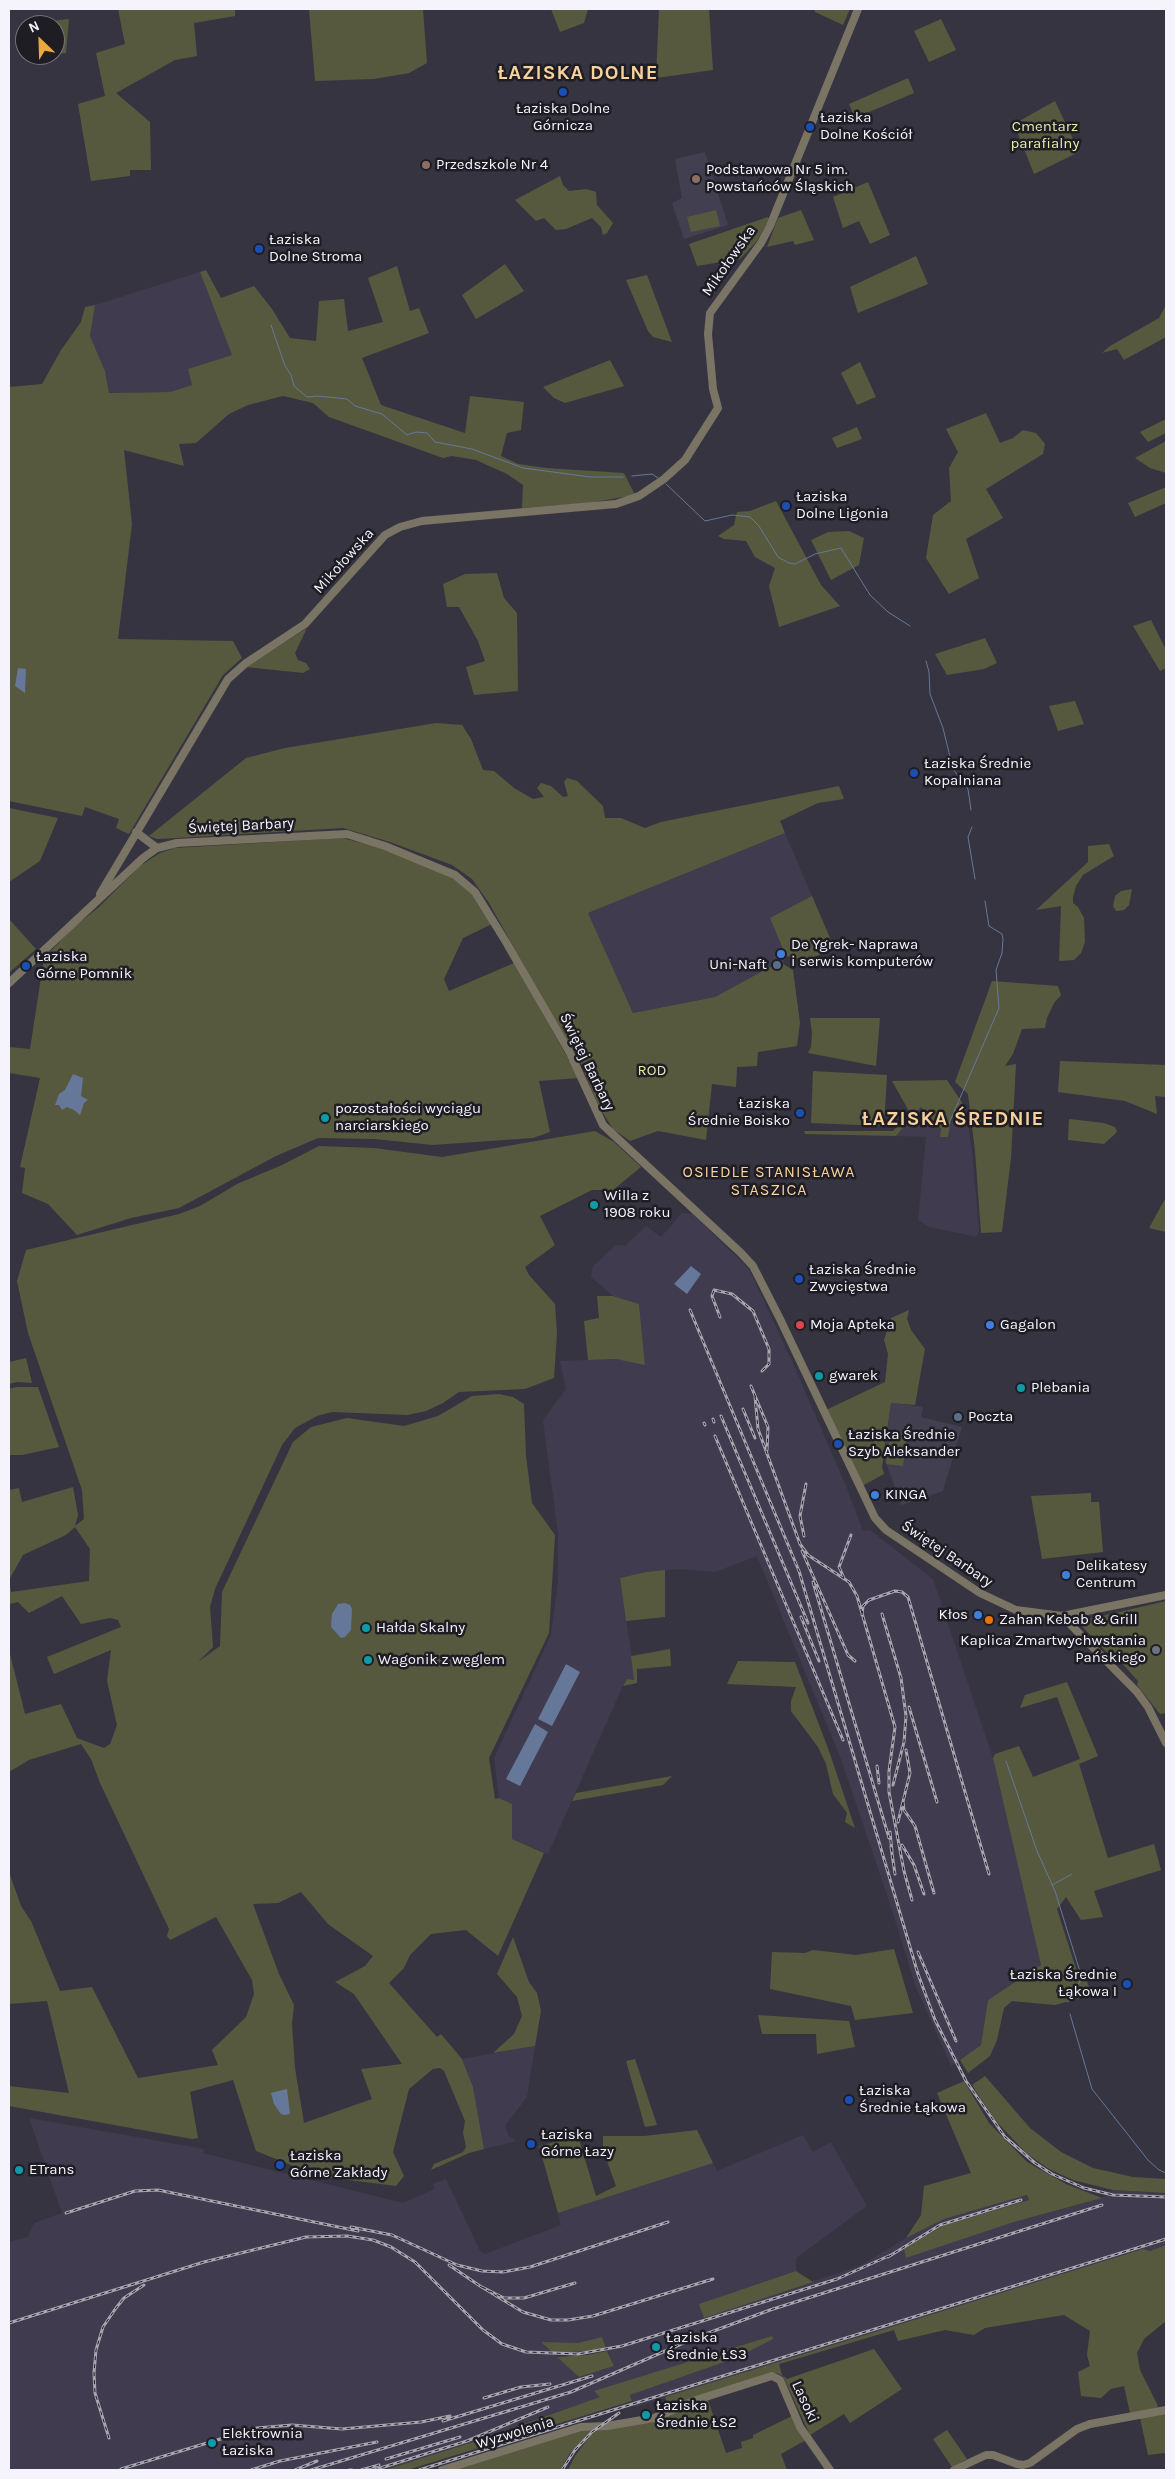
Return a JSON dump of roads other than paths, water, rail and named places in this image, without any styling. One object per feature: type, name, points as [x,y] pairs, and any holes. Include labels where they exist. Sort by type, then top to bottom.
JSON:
[{"type":"street","name":"Mikołowska","points":[[96,901],[228,679],[246,663],[305,624],[385,535],[400,527],[422,521],[563,509],[628,500],[652,488],[685,460],[718,408],[714,395],[708,334],[710,313],[761,243],[770,226],[858,9]]},
{"type":"street","points":[[136,832],[156,848]]},
{"type":"street","name":"Świętej Barbary","points":[[96,901],[156,848],[177,843],[347,834],[385,846],[455,874],[475,892],[501,934],[570,1053],[596,1114],[603,1125],[741,1253],[752,1266],[780,1319],[875,1518],[886,1530],[997,1603],[1031,1614],[1062,1616],[1077,1614],[1166,1595]]},
{"type":"street","points":[[9,983],[96,901]]},
{"type":"street","points":[[1077,1614],[1075,1619],[1077,1628],[1093,1647]]},
{"type":"street","points":[[1062,1616],[1137,1692],[1148,1707],[1166,1743]]},
{"type":"street","name":"Lasoki","points":[[597,2427],[654,2418],[696,2400],[772,2376],[780,2380],[800,2427],[830,2470]]},
{"type":"street","points":[[954,2470],[986,2455],[993,2455],[1023,2465],[1077,2430],[1090,2424],[1166,2410]]},
{"type":"street","name":"Wyzwolenia","points":[[442,2470],[581,2427],[597,2427]]},
{"type":"water","points":[[18,668],[26,669],[25,693],[15,686]]},
{"type":"water","points":[[73,1074],[83,1078],[81,1096],[88,1100],[84,1103],[80,1115],[67,1107],[62,1110],[59,1105],[55,1105],[59,1094],[65,1090]]},
{"type":"water","points":[[691,1266],[701,1274],[687,1294],[674,1284]]},
{"type":"water","points":[[345,1603],[350,1605],[352,1609],[351,1630],[345,1637],[341,1638],[331,1627],[332,1614],[338,1604]]},
{"type":"water","points":[[566,1664],[580,1672],[552,1726],[538,1719]]},
{"type":"water","points":[[535,1724],[548,1732],[520,1786],[506,1779]]},
{"type":"water","points":[[287,2089],[290,2114],[284,2115],[281,2114],[274,2104],[271,2093]]},
{"type":"waterway","points":[[271,325],[294,386],[307,397],[347,399],[355,406],[382,414],[407,435],[416,432],[427,433],[435,442],[472,449],[523,468],[590,477],[623,477]]},
{"type":"waterway","points":[[632,476],[652,474],[658,478]]},
{"type":"waterway","points":[[666,484],[705,521],[732,515],[750,517],[759,526],[778,557],[789,563],[795,564],[815,554],[841,548],[870,595],[888,612],[910,626]]},
{"type":"waterway","points":[[926,661],[929,672],[930,694],[943,728],[953,769],[968,789],[971,810]]},
{"type":"waterway","points":[[972,827],[968,837],[975,879]]},
{"type":"waterway","points":[[947,1128],[999,1008],[996,970],[1002,953],[1003,939],[1002,934],[989,926],[985,901]]},
{"type":"waterway","points":[[1006,1761],[1037,1851],[1055,1891],[1082,1978],[1068,2002]]},
{"type":"waterway","points":[[1052,1885],[1072,1874]]},
{"type":"waterway","points":[[1070,2014],[1092,2089],[1148,2160],[1159,2170],[1166,2173]]},
{"type":"railway","points":[[720,1317],[712,1296],[714,1290],[732,1294],[753,1311],[769,1349],[769,1364],[762,1371]]},
{"type":"railway","points":[[690,1310],[799,1571],[918,1974],[935,2020],[966,2081],[1005,2137],[1035,2163],[1052,2174],[1084,2188],[1113,2195],[1166,2197]]},
{"type":"railway","points":[[751,1386],[768,1427],[767,1450]]},
{"type":"railway","points":[[755,1396],[758,1429],[800,1544],[808,1555],[849,1582],[857,1596],[895,1727],[889,1771],[889,1792],[904,1871],[912,1900]]},
{"type":"railway","points":[[743,1409],[755,1438]]},
{"type":"railway","points":[[721,1416],[808,1623]]},
{"type":"railway","points":[[715,1436],[843,1740]]},
{"type":"railway","points":[[804,1536],[800,1516],[806,1484]]},
{"type":"railway","points":[[844,1578],[839,1567],[851,1535]]},
{"type":"railway","points":[[802,1551],[848,1655],[855,1661]]},
{"type":"railway","points":[[813,1582],[889,1838]]},
{"type":"railway","points":[[862,1615],[863,1606],[869,1600],[895,1591],[902,1592],[908,1597],[989,1874]]},
{"type":"railway","points":[[882,1614],[901,1678],[906,1716],[904,1742],[893,1785]]},
{"type":"railway","points":[[801,1617],[819,1661]]},
{"type":"railway","points":[[909,1707],[937,1802]]},
{"type":"railway","points":[[898,1822],[910,1773],[906,1750]]},
{"type":"railway","points":[[877,1766],[879,1783]]},
{"type":"railway","points":[[903,1802],[904,1810],[915,1826],[934,1893]]},
{"type":"railway","points":[[890,1832],[892,1852]]},
{"type":"railway","points":[[902,1845],[914,1865],[924,1894]]},
{"type":"railway","points":[[891,1847],[895,1874]]},
{"type":"railway","points":[[918,1952],[956,2041]]},
{"type":"railway","points":[[66,2213],[135,2191],[158,2190],[358,2231]]},
{"type":"railway","points":[[888,2257],[940,2225],[1021,2200]]},
{"type":"railway","points":[[311,2470],[571,2392],[695,2338],[770,2310],[1102,2205]]},
{"type":"railway","points":[[351,2227],[392,2235],[457,2265],[482,2271],[503,2272],[530,2267],[668,2222]]},
{"type":"railway","points":[[9,2323],[204,2262],[306,2237],[347,2236],[373,2240],[391,2247],[415,2262],[483,2330],[502,2344],[526,2352],[578,2354],[622,2346],[837,2279],[893,2254]]},
{"type":"railway","points":[[419,2470],[1166,2239]]},
{"type":"railway","points":[[449,2265],[480,2286],[504,2298],[524,2298],[575,2283]]},
{"type":"railway","points":[[480,2286],[523,2312],[551,2320],[568,2320],[593,2316],[713,2279]]},
{"type":"railway","points":[[109,2438],[95,2393],[96,2350],[103,2327],[116,2308],[124,2298],[144,2285]]},
{"type":"railway","points":[[443,2421],[592,2376]]},
{"type":"railway","points":[[484,2398],[521,2387],[550,2384]]},
{"type":"railway","points":[[374,2470],[467,2441],[548,2407]]},
{"type":"railway","points":[[562,2470],[575,2450],[592,2432],[619,2413]]},
{"type":"railway","points":[[121,2469],[257,2428],[292,2425],[342,2429],[421,2422],[450,2416]]},
{"type":"railway","points":[[386,2459],[460,2437]]},
{"type":"railway","points":[[251,2470],[280,2461],[377,2442]]},
{"type":"railway","points":[[295,2470],[317,2461]]},
{"type":"railway","points":[[361,2470],[379,2465]]},
{"type":"place","name":"Łaziska Dolne Górnicza","points":[[563,92]]},
{"type":"place","name":"Łaziska Dolne Kościół","points":[[810,127]]},
{"type":"place","name":"Przedszkole Nr 4","points":[[426,165]]},
{"type":"place","name":"Podstawowa Nr 5 im. Powstańców Śląskich","points":[[696,179]]},
{"type":"place","name":"Łaziska Dolne Stroma","points":[[259,249]]},
{"type":"place","name":"Łaziska Dolne Ligonia","points":[[786,506]]},
{"type":"place","name":"Łaziska Średnie Kopalniana","points":[[914,773]]},
{"type":"place","name":"De Ygrek- Naprawa i serwis komputerów","points":[[781,954]]},
{"type":"place","name":"Uni-Naft","points":[[777,965]]},
{"type":"place","name":"Łaziska Górne Pomnik","points":[[26,966]]},
{"type":"place","name":"Łaziska Średnie Boisko","points":[[800,1113]]},
{"type":"place","name":"pozostałości wyciągu narciarskiego","points":[[325,1118]]},
{"type":"place","name":"Willa z 1908 roku","points":[[594,1205]]},
{"type":"place","name":"Łaziska Średnie Zwycięstwa","points":[[799,1279]]},
{"type":"place","name":"Moja Apteka","points":[[800,1325]]},
{"type":"place","name":"Gagalon","points":[[990,1325]]},
{"type":"place","name":"gwarek","points":[[819,1376]]},
{"type":"place","name":"Plebania","points":[[1021,1388]]},
{"type":"place","name":"Poczta","points":[[958,1417]]},
{"type":"place","name":"Łaziska Średnie Szyb Aleksander","points":[[838,1444]]},
{"type":"place","name":"KINGA","points":[[875,1495]]},
{"type":"place","name":"Delikatesy Centrum","points":[[1066,1575]]},
{"type":"place","name":"Kłos","points":[[978,1615]]},
{"type":"place","name":"Zahan Kebab & Grill","points":[[989,1620]]},
{"type":"place","name":"Hałda Skalny","points":[[366,1628]]},
{"type":"place","name":"Kaplica Zmartwychwstania Pańskiego","points":[[1156,1650]]},
{"type":"place","name":"Wagonik z węglem","points":[[368,1660]]},
{"type":"place","name":"Łaziska Średnie Łąkowa I","points":[[1127,1984]]},
{"type":"place","name":"Łaziska Średnie Łąkowa","points":[[849,2100]]},
{"type":"place","name":"Łaziska Górne Łazy","points":[[531,2144]]},
{"type":"place","name":"Łaziska Górne Zakłady","points":[[280,2165]]},
{"type":"place","name":"ETrans","points":[[19,2170]]},
{"type":"place","name":"Łaziska Średnie ŁS3","points":[[656,2347]]},
{"type":"place","name":"Łaziska Średnie ŁS2","points":[[646,2415]]},
{"type":"place","name":"Elektrownia Łaziska","points":[[212,2443]]},
{"type":"district","name":"ŁAZISKA DOLNE","points":[[578,73]]},
{"type":"district","name":"ŁAZISKA ŚREDNIE","points":[[953,1119]]},
{"type":"district","name":"OSIEDLE STANISŁAWA STASZICA","points":[[769,1181]]},
{"type":"park label","name":"Cmentarz parafialny","points":[[1045,136]]},
{"type":"park label","name":"ROD","points":[[652,1071]]}]
